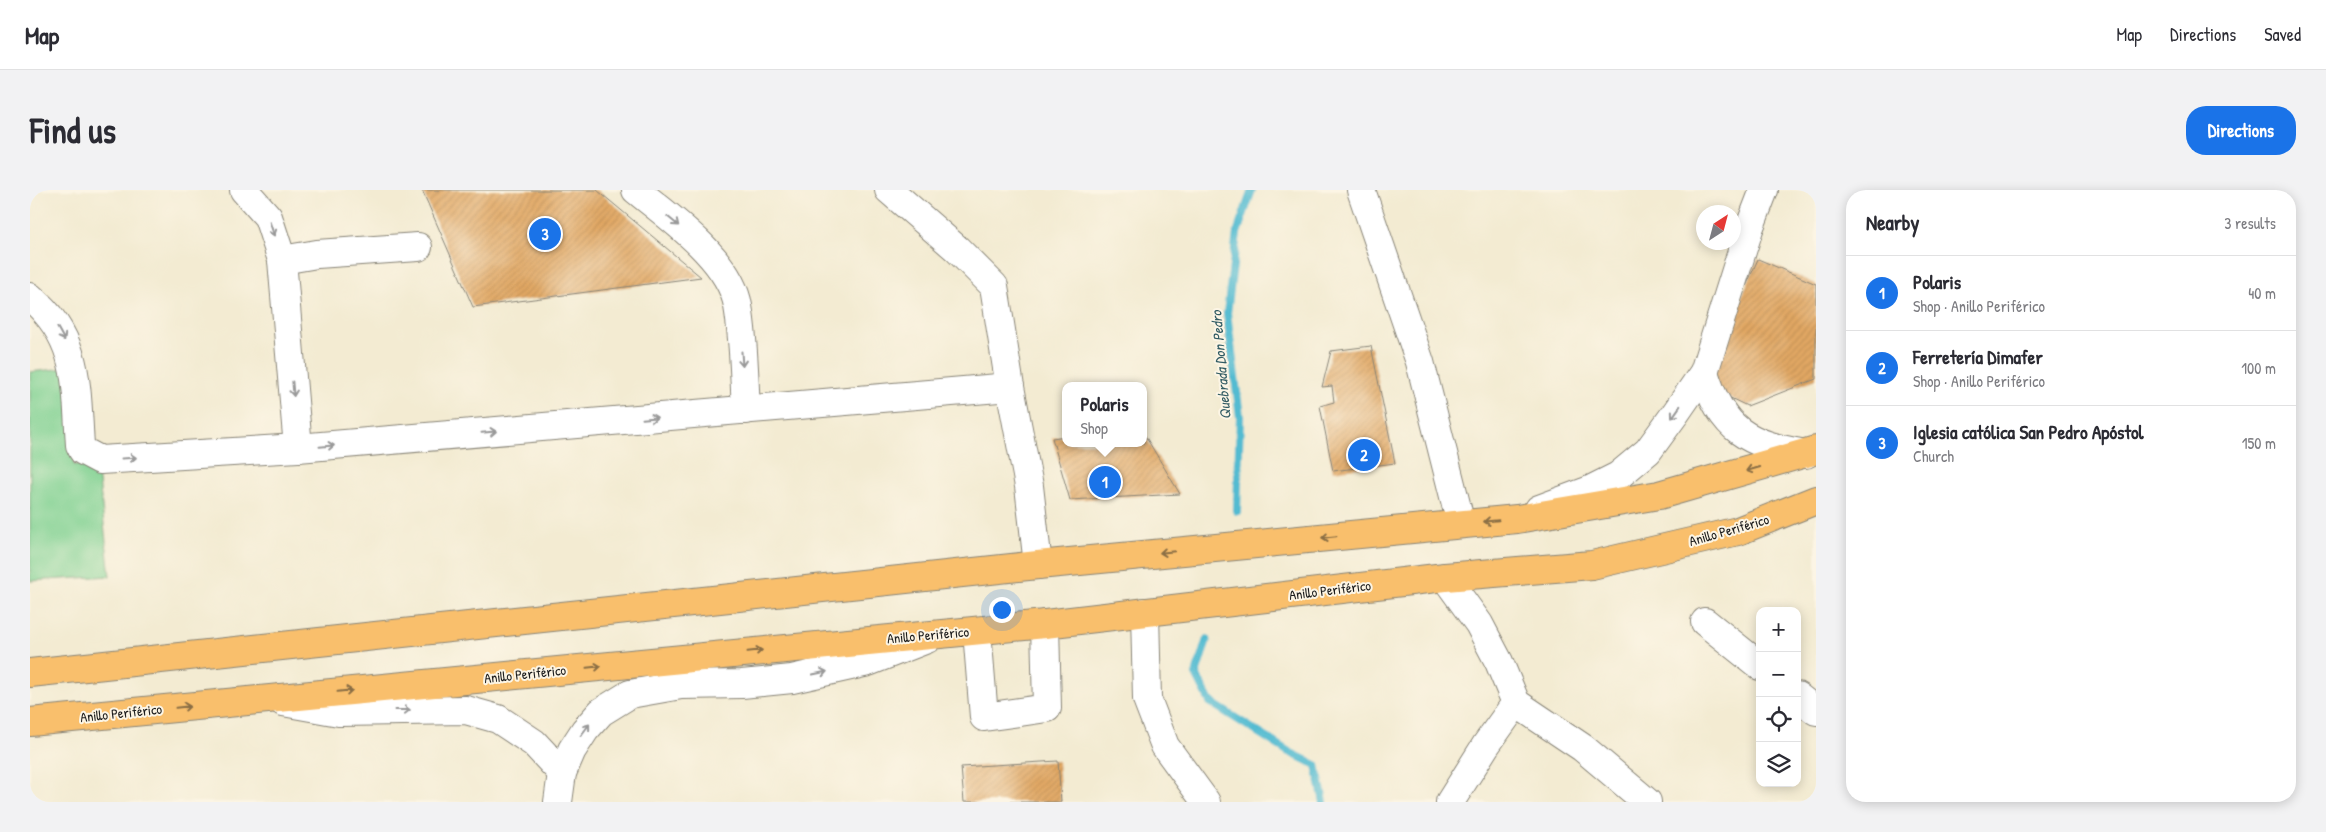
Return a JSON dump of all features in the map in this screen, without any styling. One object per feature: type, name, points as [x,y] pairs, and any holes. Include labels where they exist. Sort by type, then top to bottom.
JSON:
[{"type":"highway","points":[[30,673],[1038,565],[1517,519],[1659,496],[1811,452]]},
{"type":"highway","name":"Anillo Periférico","points":[[30,722],[943,632],[977,631],[1445,577],[1592,565],[1738,531],[1816,500]]},
{"type":"street","points":[[244,190],[268,217],[282,260],[298,448]]},
{"type":"street","points":[[636,190],[698,241],[723,269],[738,304],[746,410]]},
{"type":"street","points":[[890,190],[957,249],[994,286],[1010,387],[1029,486],[1038,565]]},
{"type":"street","points":[[1361,190],[1420,362],[1461,524]]},
{"type":"street","points":[[1517,519],[1568,497],[1590,490],[1618,476],[1635,464],[1648,451],[1704,372],[1749,228],[1764,190]]},
{"type":"street","points":[[282,260],[317,254],[418,247]]},
{"type":"street","points":[[30,298],[45,310],[63,336],[76,371],[80,445],[83,451],[100,460],[298,448],[1010,387]]},
{"type":"street","points":[[1704,372],[1712,397],[1726,419],[1746,436],[1771,448],[1811,452]]},
{"type":"street","points":[[1445,577],[1479,624],[1499,662],[1516,703],[1583,748],[1647,802]]},
{"type":"street","points":[[1145,612],[1147,699],[1165,746],[1206,802]]},
{"type":"street","points":[[1705,622],[1756,663]]},
{"type":"street","points":[[977,631],[984,717],[1047,708],[1045,624]]},
{"type":"street","points":[[558,802],[562,773],[572,750],[585,730],[601,712],[630,694],[681,685],[742,684],[792,679],[868,662],[943,632]]},
{"type":"street","points":[[1798,697],[1816,711]]},
{"type":"street","points":[[268,699],[339,712],[466,710],[498,718],[534,743],[562,773]]},
{"type":"street","points":[[1450,802],[1486,745],[1516,703]]},
{"type":"green space","points":[[65,368],[74,465],[97,463],[110,576],[30,581],[30,372]]},
{"type":"building","points":[[422,190],[597,190],[701,277],[473,307]]},
{"type":"building","points":[[1758,259],[1816,284],[1816,379],[1747,406],[1714,390],[1709,371]]},
{"type":"building","points":[[1371,346],[1395,463],[1333,471],[1320,406],[1334,402],[1332,386],[1322,387],[1331,351]]},
{"type":"building","points":[[1062,437],[1062,447],[1147,447],[1147,439],[1180,494],[1070,500],[1052,438]]},
{"type":"building","points":[[1058,761],[1061,802],[964,802],[961,767]]},
{"type":"waterway","name":"Quebrada Don Pedro","points":[[1237,511],[1240,417],[1227,313],[1237,233],[1252,190]]},
{"type":"waterway","name":"Quebrada Don Pedro","points":[[1207,639],[1196,674],[1210,702],[1289,752],[1316,765],[1324,802]]},
{"type":"place","name":"Iglesia católica San Pedro Apóstol","points":[[545,234]]},
{"type":"place","name":"Ferretería Dimafer","points":[[1364,455]]},
{"type":"place","name":"Polaris","points":[[1105,482]]}]
